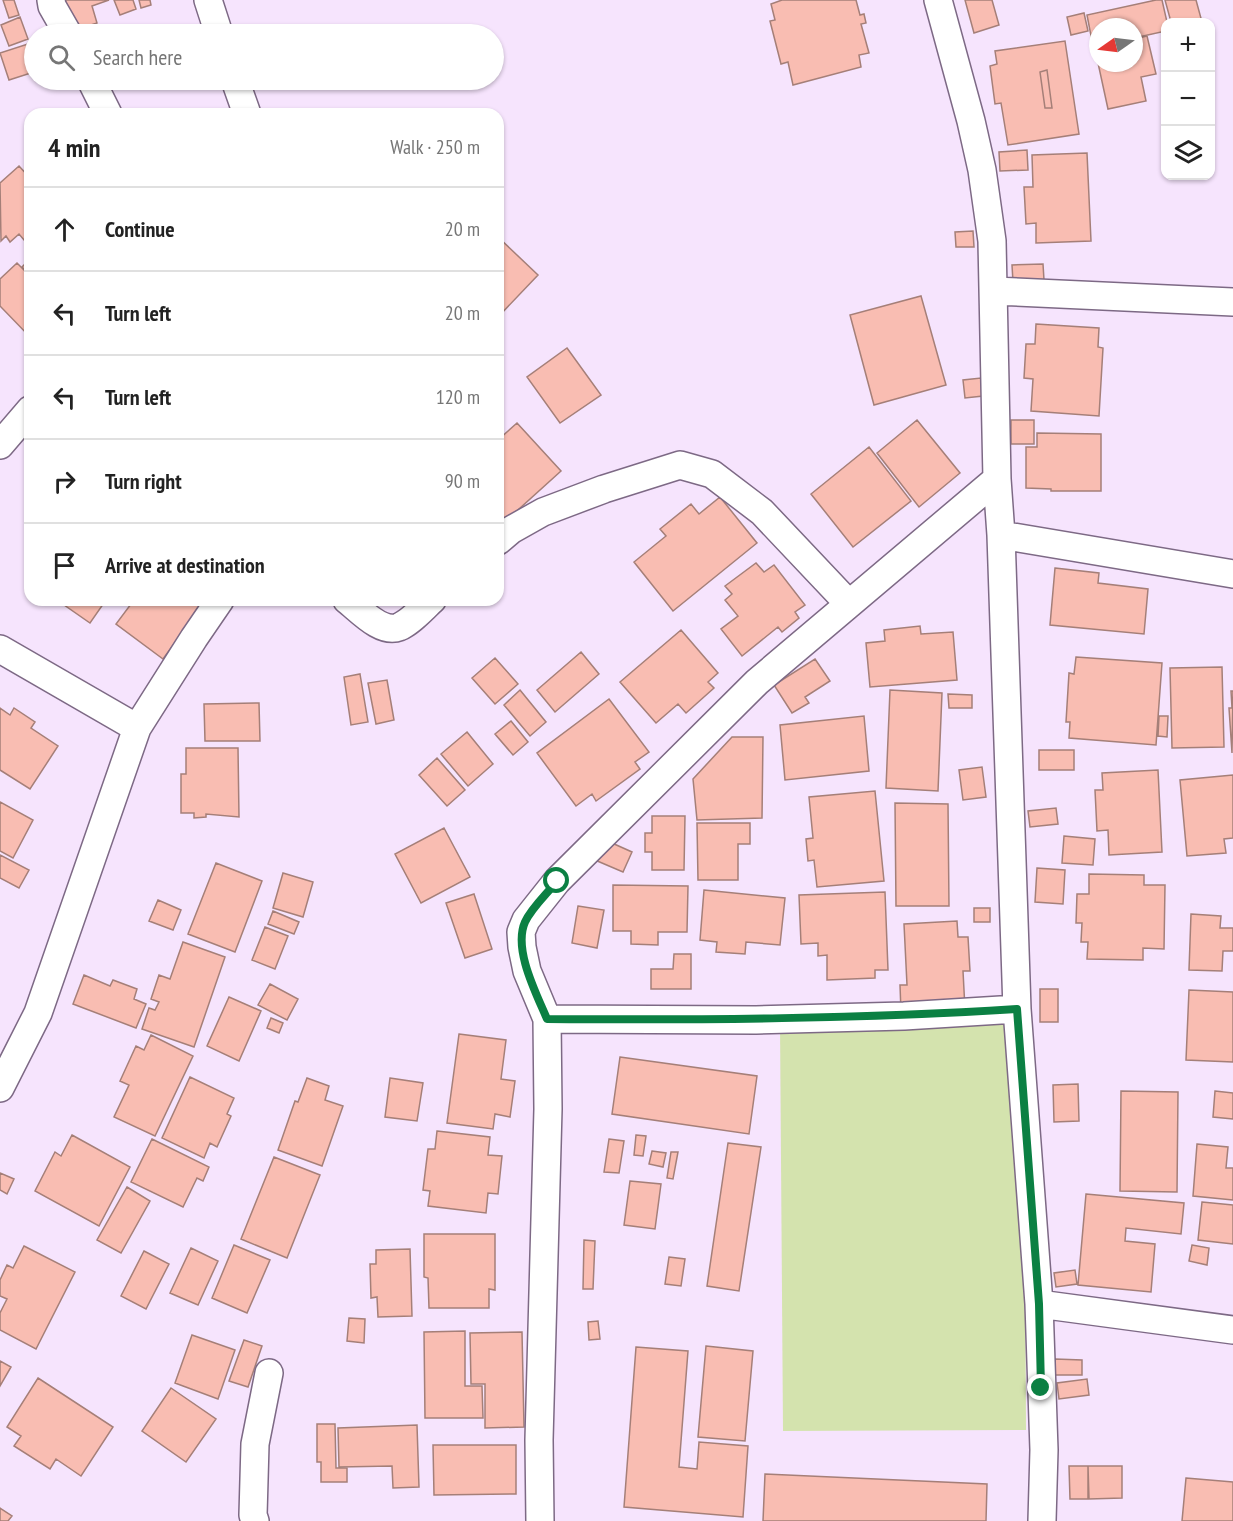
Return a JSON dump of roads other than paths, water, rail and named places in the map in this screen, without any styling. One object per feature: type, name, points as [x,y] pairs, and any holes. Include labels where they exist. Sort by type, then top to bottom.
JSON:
[{"type":"street","points":[[51,0],[62,24]]},
{"type":"street","points":[[208,0],[216,24]]},
{"type":"street","points":[[938,0],[982,170],[992,241],[997,479],[1001,535],[1017,1009],[1039,1304],[1044,1450],[1042,1521]]},
{"type":"street","points":[[96,90],[105,108]]},
{"type":"street","points":[[239,90],[245,108]]},
{"type":"street","points":[[994,291],[1233,302]]},
{"type":"street","points":[[0,445],[24,417]]},
{"type":"street","points":[[504,536],[543,512],[604,489],[680,465],[712,474],[762,512],[849,604]]},
{"type":"street","points":[[540,1521],[539,1440],[546,1229],[547,1019],[528,971],[522,947],[521,932],[526,920],[557,881],[757,682],[997,479]]},
{"type":"street","points":[[1001,535],[1233,574]]},
{"type":"street","points":[[0,1088],[38,1013],[137,728],[216,606]]},
{"type":"street","points":[[354,606],[373,621],[385,627],[399,627],[425,606]]},
{"type":"street","points":[[0,649],[137,728]]},
{"type":"street","points":[[547,1019],[756,1020],[904,1016],[1017,1009]]},
{"type":"street","points":[[1039,1304],[1233,1330]]},
{"type":"street","points":[[255,1521],[255,1444],[269,1373]]}]
